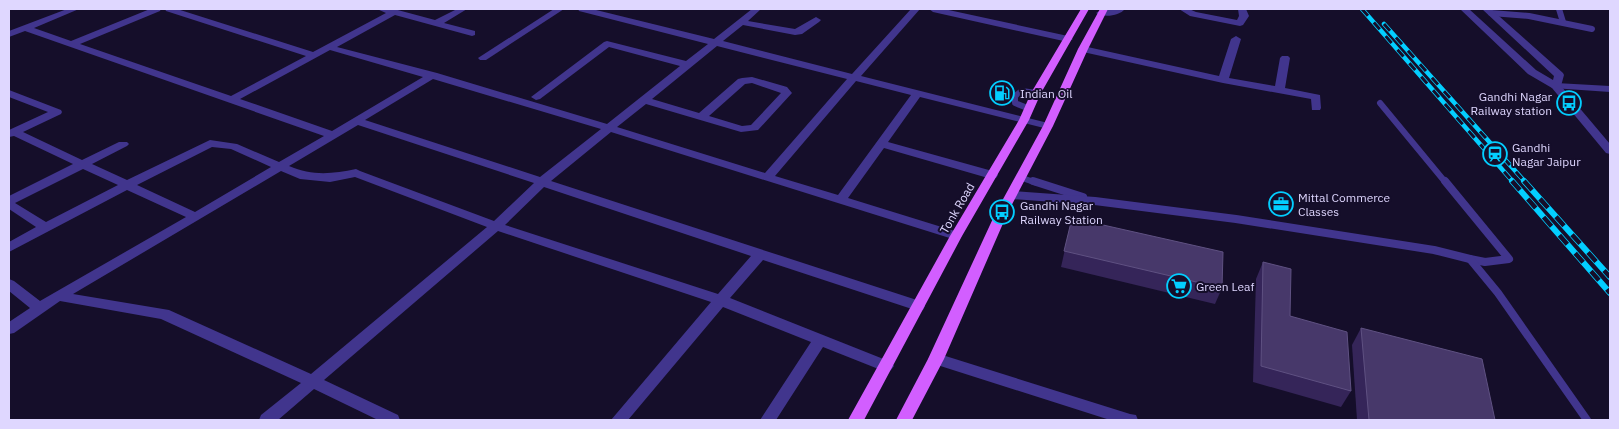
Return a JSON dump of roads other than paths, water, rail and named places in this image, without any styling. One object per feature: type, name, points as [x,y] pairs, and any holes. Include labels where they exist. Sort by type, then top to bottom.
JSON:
[{"type":"main road","name":"Tonk Road","points":[[856,420],[956,236],[1027,114],[1036,93],[1068,40],[1083,10]]},
{"type":"main road","points":[[904,420],[936,359],[1002,212],[1022,178],[1048,126],[1102,11]]},
{"type":"street","points":[[9,34],[75,9]]},
{"type":"street","points":[[71,44],[157,9]]},
{"type":"street","points":[[169,9],[314,55]]},
{"type":"street","points":[[438,24],[463,9]]},
{"type":"street","points":[[483,58],[560,9]]},
{"type":"street","points":[[582,9],[918,93],[1027,114],[1048,126]]},
{"type":"street","points":[[267,420],[496,226],[542,182],[757,9]]},
{"type":"street","points":[[768,177],[854,77],[916,9]]},
{"type":"street","points":[[935,9],[1068,40]]},
{"type":"street","points":[[1102,11],[1118,12],[1121,9]]},
{"type":"street","points":[[1183,9],[1193,14],[1240,23],[1244,16],[1242,9]]},
{"type":"street","points":[[1464,9],[1532,72],[1556,86],[1606,143],[1610,151]]},
{"type":"street","points":[[231,100],[328,47],[386,10],[472,33]]},
{"type":"street","points":[[1489,11],[1559,75],[1556,86]]},
{"type":"street","points":[[741,22],[799,32],[816,20]]},
{"type":"street","points":[[24,28],[333,136]]},
{"type":"street","points":[[1223,80],[1236,39]]},
{"type":"street","points":[[536,97],[607,44],[688,65]]},
{"type":"street","points":[[328,47],[433,75],[610,128],[956,236]]},
{"type":"street","points":[[1083,49],[1223,80],[1316,97],[1316,108]]},
{"type":"street","points":[[1279,90],[1285,58]]},
{"type":"street","points":[[9,330],[58,296],[333,136],[433,75]]},
{"type":"street","points":[[644,100],[741,129],[750,130],[787,93],[783,89],[752,80],[742,81],[701,117]]},
{"type":"street","points":[[1556,86],[1610,90]]},
{"type":"street","points":[[9,93],[57,112],[12,133]]},
{"type":"street","points":[[841,200],[918,93]]},
{"type":"street","points":[[357,121],[918,306]]},
{"type":"street","points":[[12,133],[84,164],[195,217]]},
{"type":"street","points":[[9,248],[127,184],[210,143],[233,146],[300,175],[330,178],[356,173],[496,226],[723,301],[821,338],[886,366]]},
{"type":"street","points":[[45,227],[9,203],[123,144]]},
{"type":"street","points":[[881,144],[992,175]]},
{"type":"street","points":[[619,420],[723,301],[761,253]]},
{"type":"street","points":[[9,284],[40,308]]},
{"type":"street","points":[[58,296],[164,314],[392,420]]},
{"type":"street","points":[[768,420],[821,338]]},
{"type":"street","points":[[936,359],[1130,420]]},
{"type":"lane","points":[[1559,9],[1563,22]]},
{"type":"lane","points":[[1489,11],[1563,22],[1592,29]]},
{"type":"lane","points":[[1027,114],[1015,103],[1015,96],[1022,91],[1036,93]]},
{"type":"lane","points":[[1012,195],[1095,201],[1305,230],[1434,250],[1485,262],[1509,259],[1380,103]]},
{"type":"lane","points":[[1022,178],[1095,201]]},
{"type":"lane","points":[[1470,259],[1498,292],[1586,420]]},
{"type":"railway","points":[[1362,9],[1514,183]]},
{"type":"railway","points":[[1384,24],[1526,183]]},
{"type":"railway","points":[[1512,181],[1610,293]]},
{"type":"railway","points":[[1524,181],[1610,277]]},
{"type":"place","name":"Indian Oil","points":[[1002,93]]},
{"type":"place","name":"Gandhi Nagar Railway station","points":[[1569,103]]},
{"type":"place","name":"Gandhi Nagar Jaipur","points":[[1495,154]]},
{"type":"place","name":"Mittal Commerce Classes","points":[[1281,204]]},
{"type":"place","name":"Gandhi Nagar Railway Station","points":[[1002,212]]},
{"type":"place","name":"Green Leaf","points":[[1179,286]]}]
